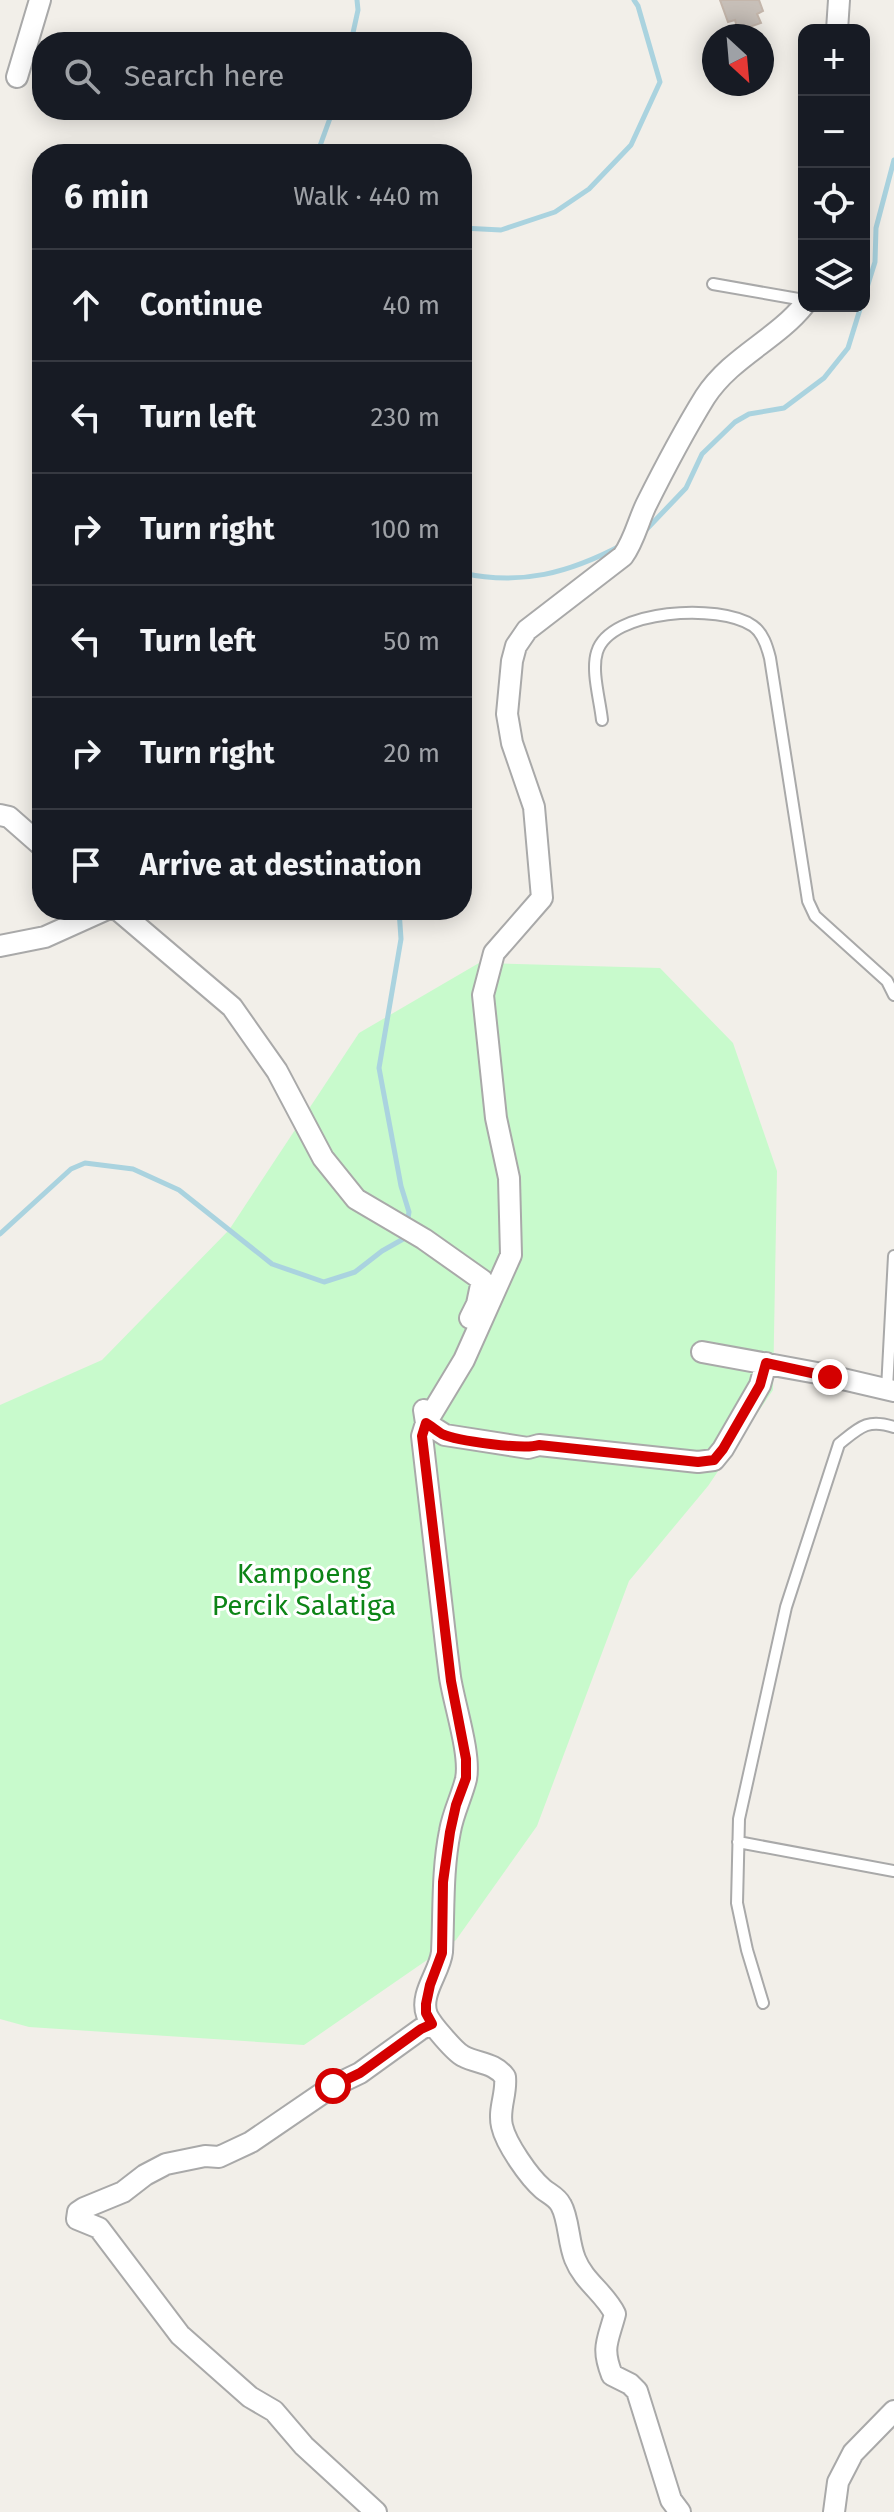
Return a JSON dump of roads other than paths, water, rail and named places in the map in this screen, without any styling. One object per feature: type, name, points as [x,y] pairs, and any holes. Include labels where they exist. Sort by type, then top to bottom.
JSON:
[{"type":"street","points":[[17,77],[40,0]]},
{"type":"street","points":[[837,24],[839,0]]},
{"type":"street","points":[[680,2512],[671,2500],[637,2391],[612,2375],[606,2361],[605,2345],[615,2314],[588,2283],[575,2261],[562,2206],[542,2188],[503,2130],[500,2114],[505,2077],[499,2069],[462,2056],[432,2024],[426,2013],[430,1985],[442,1953],[443,1882],[450,1832],[466,1778],[466,1759],[451,1681],[422,1436],[426,1423],[464,1360],[511,1255],[509,1178],[496,1118],[483,995],[494,953],[542,898],[532,796],[509,730],[507,714],[516,646],[527,630],[613,564],[629,548],[706,396],[728,369],[798,311]]},
{"type":"street","points":[[0,815],[9,817],[32,837]]},
{"type":"street","points":[[0,946],[45,937],[83,920]]},
{"type":"street","points":[[130,920],[232,1007],[277,1071],[323,1158],[356,1199],[424,1239],[482,1280],[477,1304],[425,1407],[426,1423],[445,1435],[528,1448],[539,1445],[698,1462],[714,1460],[750,1404],[760,1385],[766,1363]]},
{"type":"street","points":[[702,1352],[891,1390]]},
{"type":"street","points":[[376,2512],[304,2446],[274,2411],[250,2397],[180,2335],[99,2228],[77,2219],[78,2212],[84,2208],[123,2192],[166,2164],[205,2156],[219,2157],[251,2142],[295,2110],[360,2073],[432,2024]]},
{"type":"street","points":[[834,2512],[838,2482],[853,2453],[894,2411]]},
{"type":"lane","points":[[713,284],[798,301]]},
{"type":"lane","points":[[602,720],[596,654],[604,637],[619,626],[666,614],[718,615],[742,620],[756,628],[770,658],[808,901],[815,916],[887,981],[894,995]]},
{"type":"lane","points":[[891,1390],[894,1256]]},
{"type":"lane","points":[[763,2003],[737,1903],[739,1819],[786,1607],[839,1444],[860,1427],[879,1422],[894,1427]]},
{"type":"lane","points":[[738,1842],[894,1871]]},
{"type":"waterway","points":[[353,32],[357,0]]},
{"type":"waterway","points":[[472,229],[501,230],[555,212],[589,189],[631,145],[660,82],[634,0]]},
{"type":"waterway","points":[[321,144],[329,120]]},
{"type":"waterway","points":[[870,278],[875,262],[876,228],[894,160]]},
{"type":"waterway","points":[[644,532],[686,488],[702,454],[735,422],[749,414],[784,408],[824,378],[848,348],[859,312]]},
{"type":"waterway","points":[[472,575],[504,578],[544,574],[583,563],[622,545]]},
{"type":"waterway","points":[[400,920],[401,939],[379,1068],[401,1186],[409,1212],[407,1224]]},
{"type":"waterway","points":[[0,1234],[71,1169],[85,1163],[133,1169],[179,1190],[272,1264],[324,1282],[355,1272],[405,1238],[406,1233]]},
{"type":"park label","name":"Kampoeng Percik Salatiga","points":[[304,1589]]}]
